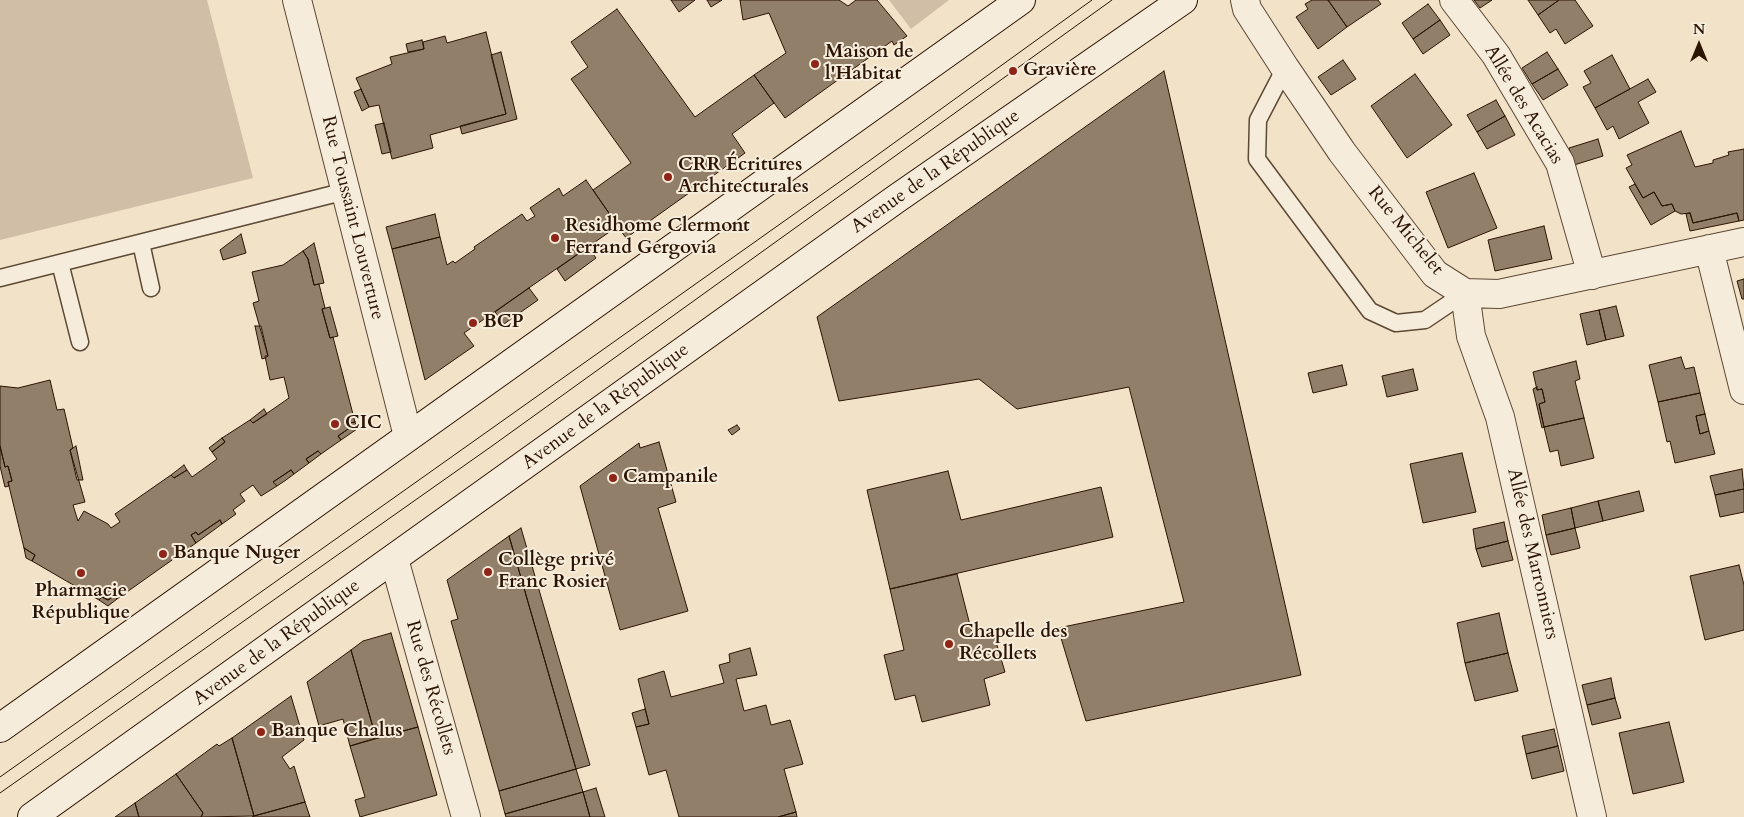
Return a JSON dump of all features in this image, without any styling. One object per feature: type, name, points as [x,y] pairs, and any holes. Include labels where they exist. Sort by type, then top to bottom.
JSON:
[{"type":"main road","name":"Rue Toussaint Louverture","points":[[297,0],[408,436]]},
{"type":"main road","points":[[0,728],[1021,0]]},
{"type":"main road","name":"Avenue de la République","points":[[32,817],[896,200],[1183,0]]},
{"type":"main road","name":"Rue Michelet","points":[[1245,0],[1247,9],[1342,152],[1435,274],[1465,293]]},
{"type":"main road","name":"Allée des Acacias","points":[[1454,0],[1496,55],[1560,163],[1592,275]]},
{"type":"main road","points":[[1465,293],[1499,294],[1744,242]]},
{"type":"main road","points":[[1709,249],[1744,390]]},
{"type":"main road","name":"Allée des Marronniers","points":[[1465,293],[1471,336],[1500,417],[1592,817]]},
{"type":"main road","name":"Rue des Récollets","points":[[394,559],[466,817]]},
{"type":"lane","points":[[1285,68],[1258,120],[1257,159],[1370,311],[1396,323],[1425,320],[1465,293]]},
{"type":"lane","points":[[0,278],[346,191]]},
{"type":"lane","points":[[141,242],[151,288]]},
{"type":"lane","points":[[60,263],[80,342]]},
{"type":"shaded area","points":[[0,0],[207,0],[253,178],[0,240]]},
{"type":"shaded area","points":[[889,0],[949,0],[911,29]]},
{"type":"building","points":[[671,0],[695,0],[679,12]]},
{"type":"building","points":[[707,0],[722,0],[711,7]]},
{"type":"building","name":"Maison de l'Habitat","points":[[740,0],[839,0],[848,6],[856,0],[877,0],[907,36],[894,45],[892,41],[785,118],[754,75],[786,53],[769,13],[743,20]]},
{"type":"building","points":[[1312,0],[1328,0],[1347,27],[1318,49],[1296,17],[1308,9],[1305,4]]},
{"type":"building","points":[[1328,0],[1378,0],[1381,4],[1347,27]]},
{"type":"building","points":[[1474,0],[1492,0],[1480,8]]},
{"type":"building","points":[[1528,0],[1559,0],[1538,15]]},
{"type":"building","points":[[1559,0],[1575,0],[1593,26],[1565,44],[1556,29],[1550,33],[1538,15]]},
{"type":"building","points":[[1428,4],[1440,20],[1413,39],[1402,23]]},
{"type":"building","points":[[617,9],[695,117],[754,75],[774,103],[732,134],[745,153],[626,238],[593,190],[631,163],[571,79],[588,67],[571,42]]},
{"type":"building","points":[[1440,20],[1450,35],[1423,54],[1413,39]]},
{"type":"building","points":[[486,32],[506,114],[430,135],[433,148],[392,159],[379,105],[369,107],[356,78],[392,64],[390,57],[424,49],[423,42],[445,36],[447,43]]},
{"type":"building","points":[[422,40],[424,49],[408,52],[406,44]]},
{"type":"building","points":[[501,52],[517,119],[462,134],[460,126],[506,114],[491,55]]},
{"type":"building","points":[[1547,52],[1558,69],[1532,84],[1522,68]]},
{"type":"building","points":[[1612,55],[1630,89],[1595,108],[1583,87],[1591,83],[1584,71]]},
{"type":"building","points":[[1343,60],[1356,79],[1331,95],[1318,77]]},
{"type":"building","points":[[1558,69],[1568,85],[1543,100],[1532,84]]},
{"type":"building","points":[[1164,71],[1301,675],[1086,721],[1058,628],[1184,602],[1129,387],[1017,409],[979,379],[839,401],[817,317]]},
{"type":"building","points":[[1415,74],[1452,125],[1407,158],[1371,106]]},
{"type":"building","points":[[1648,79],[1656,92],[1638,102],[1649,123],[1619,139],[1613,126],[1607,130],[1595,108]]},
{"type":"building","points":[[361,89],[369,107],[362,111],[354,92]]},
{"type":"building","points":[[1496,100],[1505,116],[1477,132],[1467,115]]},
{"type":"building","points":[[1505,116],[1515,135],[1487,149],[1477,132]]},
{"type":"building","points":[[384,123],[391,152],[382,154],[375,125]]},
{"type":"building","points":[[1681,131],[1695,167],[1713,163],[1713,160],[1729,155],[1728,152],[1744,149],[1744,220],[1739,221],[1737,213],[1693,223],[1690,213],[1681,214],[1675,211],[1672,204],[1662,206],[1654,192],[1643,198],[1626,168],[1632,165],[1627,155]]},
{"type":"building","points":[[1598,139],[1603,156],[1574,165],[1569,148]]},
{"type":"building","points":[[1474,173],[1497,228],[1448,248],[1426,192]]},
{"type":"building","points":[[586,180],[618,226],[464,333],[474,346],[425,380],[392,249],[440,237],[447,265],[453,261],[455,263],[475,249],[474,247],[522,214],[527,221],[535,216],[530,208],[559,188],[563,196]]},
{"type":"building","points":[[1635,184],[1643,198],[1654,192],[1662,206],[1672,204],[1675,211],[1651,225],[1629,187]]},
{"type":"building","points":[[1690,213],[1693,223],[1737,213],[1739,221],[1690,231],[1686,214]]},
{"type":"building","points":[[435,214],[440,237],[392,249],[386,227]]},
{"type":"building","points":[[1544,226],[1552,259],[1495,271],[1488,240]]},
{"type":"building","points":[[241,234],[246,253],[223,260],[220,250]]},
{"type":"building","points":[[314,243],[324,283],[314,285],[308,259],[303,251]]},
{"type":"building","points":[[588,247],[596,258],[565,281],[557,269]]},
{"type":"building","points":[[303,251],[308,259],[314,285],[319,284],[325,308],[322,309],[330,338],[333,337],[355,422],[350,423],[351,427],[338,436],[341,440],[321,454],[318,451],[306,459],[309,463],[294,474],[291,470],[273,482],[277,486],[261,496],[253,485],[240,494],[245,501],[233,510],[236,514],[222,524],[220,520],[198,535],[196,532],[191,535],[196,543],[117,599],[114,596],[108,600],[102,597],[99,600],[32,561],[35,555],[24,548],[8,482],[12,481],[8,466],[5,467],[0,446],[0,386],[18,388],[50,380],[57,410],[64,409],[73,448],[70,450],[85,502],[73,505],[78,521],[84,511],[108,524],[111,528],[120,522],[115,514],[171,475],[174,478],[187,470],[192,477],[217,459],[212,452],[225,442],[222,438],[250,420],[253,423],[289,398],[284,377],[270,380],[265,356],[268,356],[253,303],[259,301],[252,272],[283,265]]},
{"type":"building","points":[[1744,279],[1744,299],[1742,299],[1737,281]]},
{"type":"building","points":[[529,288],[538,300],[504,324],[495,312]]},
{"type":"building","points":[[1616,306],[1624,336],[1606,340],[1599,310]]},
{"type":"building","points":[[330,307],[338,336],[330,338],[322,309]]},
{"type":"building","points":[[1599,310],[1606,340],[1587,345],[1580,314]]},
{"type":"building","points":[[255,326],[261,326],[268,356],[262,359]]},
{"type":"building","points":[[1681,357],[1685,369],[1694,367],[1700,393],[1658,402],[1649,365]]},
{"type":"building","points":[[1576,361],[1580,379],[1575,381],[1584,418],[1544,427],[1539,404],[1545,402],[1542,389],[1537,390],[1533,372]]},
{"type":"building","points":[[1342,365],[1347,385],[1313,393],[1308,373]]},
{"type":"building","points":[[1413,369],[1418,390],[1387,397],[1382,376]]},
{"type":"building","points":[[1537,387],[1537,390],[1542,389],[1545,402],[1539,404],[1544,427],[1542,428],[1533,389]]},
{"type":"building","points":[[1700,393],[1705,414],[1696,416],[1700,434],[1709,431],[1715,454],[1675,463],[1670,441],[1667,442],[1658,402]]},
{"type":"building","points":[[264,409],[267,414],[253,423],[250,420]]},
{"type":"building","points":[[1705,414],[1709,431],[1700,434],[1696,416]]},
{"type":"building","points":[[1584,418],[1594,458],[1561,466],[1558,450],[1550,452],[1544,427]]},
{"type":"building","points":[[355,422],[357,429],[341,440],[338,436],[351,427],[350,423]]},
{"type":"building","points":[[737,425],[740,429],[732,435],[728,430]]},
{"type":"building","points":[[222,438],[225,442],[212,452],[209,448]]},
{"type":"building","points":[[659,442],[676,502],[658,508],[688,611],[620,630],[580,486],[639,443],[640,448]]},
{"type":"building","points":[[0,446],[5,467],[8,466],[12,481],[8,482],[9,486],[5,487],[0,466]]},
{"type":"building","points":[[76,446],[83,480],[77,480],[70,450]]},
{"type":"building","points":[[318,451],[321,454],[309,463],[306,459]]},
{"type":"building","points":[[1462,453],[1476,512],[1423,523],[1410,464]]},
{"type":"building","points":[[184,465],[187,470],[174,478],[171,475]]},
{"type":"building","points":[[1742,469],[1744,489],[1715,495],[1710,476]]},
{"type":"building","points":[[291,470],[294,474],[277,486],[273,482]]},
{"type":"building","points":[[948,471],[961,520],[1101,487],[1113,537],[890,589],[867,490]]},
{"type":"building","points":[[1744,489],[1744,512],[1720,517],[1715,495]]},
{"type":"building","points":[[1639,491],[1644,511],[1603,521],[1598,501]]},
{"type":"building","points":[[1598,501],[1603,521],[1575,528],[1571,508]]},
{"type":"building","points":[[1571,508],[1575,528],[1546,535],[1542,515]]},
{"type":"building","points":[[220,520],[222,524],[196,543],[191,535],[196,532],[198,535]]},
{"type":"building","points":[[1504,522],[1508,541],[1476,549],[1473,529]]},
{"type":"building","points":[[521,528],[590,765],[576,769],[509,536]]},
{"type":"building","points":[[1575,528],[1580,548],[1551,555],[1546,535]]},
{"type":"building","points":[[509,536],[576,769],[499,791],[451,621],[458,619],[447,580]]},
{"type":"building","points":[[1508,541],[1513,560],[1482,567],[1476,549]]},
{"type":"building","points":[[24,548],[35,555],[32,561],[26,558]]},
{"type":"building","points":[[1739,565],[1744,585],[1744,630],[1705,640],[1690,576]]},
{"type":"building","name":"Chapelle des Récollets","points":[[957,574],[973,637],[993,632],[1005,672],[984,679],[990,705],[922,722],[915,695],[895,700],[884,655],[904,650],[890,589]]},
{"type":"building","points":[[114,596],[117,599],[108,606],[99,600],[102,597],[108,600]]},
{"type":"building","points":[[1499,613],[1508,653],[1465,663],[1457,623]]},
{"type":"building","points":[[391,633],[418,727],[376,738],[351,650],[363,641]]},
{"type":"building","points":[[750,648],[757,675],[736,679],[744,711],[766,705],[771,725],[790,720],[803,764],[784,769],[796,812],[778,817],[679,817],[666,770],[649,775],[636,727],[649,724],[638,679],[664,671],[671,697],[724,683],[719,665],[730,662],[729,654]]},
{"type":"building","points":[[351,650],[376,738],[350,746],[343,719],[319,726],[307,682]]},
{"type":"building","points":[[1508,653],[1518,691],[1475,701],[1465,663]]},
{"type":"building","points":[[1611,678],[1615,698],[1587,705],[1582,685]]},
{"type":"building","points":[[291,696],[304,740],[282,757],[290,769],[294,766],[305,802],[254,816],[232,738]]},
{"type":"building","points":[[1615,698],[1621,718],[1592,725],[1587,705]]},
{"type":"building","points":[[645,709],[649,724],[636,727],[632,713]]},
{"type":"building","points":[[1669,722],[1684,782],[1633,794],[1619,733]]},
{"type":"building","points":[[418,727],[437,795],[360,817],[355,800],[365,797],[350,746]]},
{"type":"building","points":[[1554,729],[1558,746],[1526,754],[1522,736]]},
{"type":"building","points":[[232,738],[254,816],[201,817],[203,813],[176,774],[217,744],[219,746]]},
{"type":"building","points":[[1558,746],[1564,771],[1532,779],[1526,754]]},
{"type":"building","points":[[576,769],[583,792],[505,814],[499,791]]},
{"type":"building","points":[[176,774],[203,813],[201,817],[139,817],[135,803]]},
{"type":"building","points":[[596,788],[605,817],[590,817],[583,792]]},
{"type":"building","points":[[583,792],[590,817],[506,817],[505,814]]},
{"type":"building","points":[[305,802],[310,817],[252,817],[254,816]]},
{"type":"building","points":[[135,803],[139,817],[115,817]]},
{"type":"building","points":[[796,812],[797,817],[778,817]]},
{"type":"tram line","points":[[0,777],[869,161],[1092,0]]},
{"type":"tram line","points":[[0,793],[492,446],[1112,0]]},
{"type":"place","name":"Maison de l'Habitat","points":[[815,64]]},
{"type":"place","name":"Gravière","points":[[1013,71]]},
{"type":"place","name":"CRR Écritures Architecturales","points":[[668,177]]},
{"type":"place","name":"Residhome Clermont Ferrand Gergovia","points":[[555,238]]},
{"type":"place","name":"BCP","points":[[473,323]]},
{"type":"place","name":"CIC","points":[[335,424]]},
{"type":"place","name":"Campanile","points":[[613,478]]},
{"type":"place","name":"Banque Nuger","points":[[163,554]]},
{"type":"place","name":"Collège privé Franc Rosier","points":[[488,572]]},
{"type":"place","name":"Pharmacie République","points":[[81,573]]},
{"type":"place","name":"Chapelle des Récollets","points":[[949,644]]},
{"type":"place","name":"Banque Chalus","points":[[261,732]]}]
